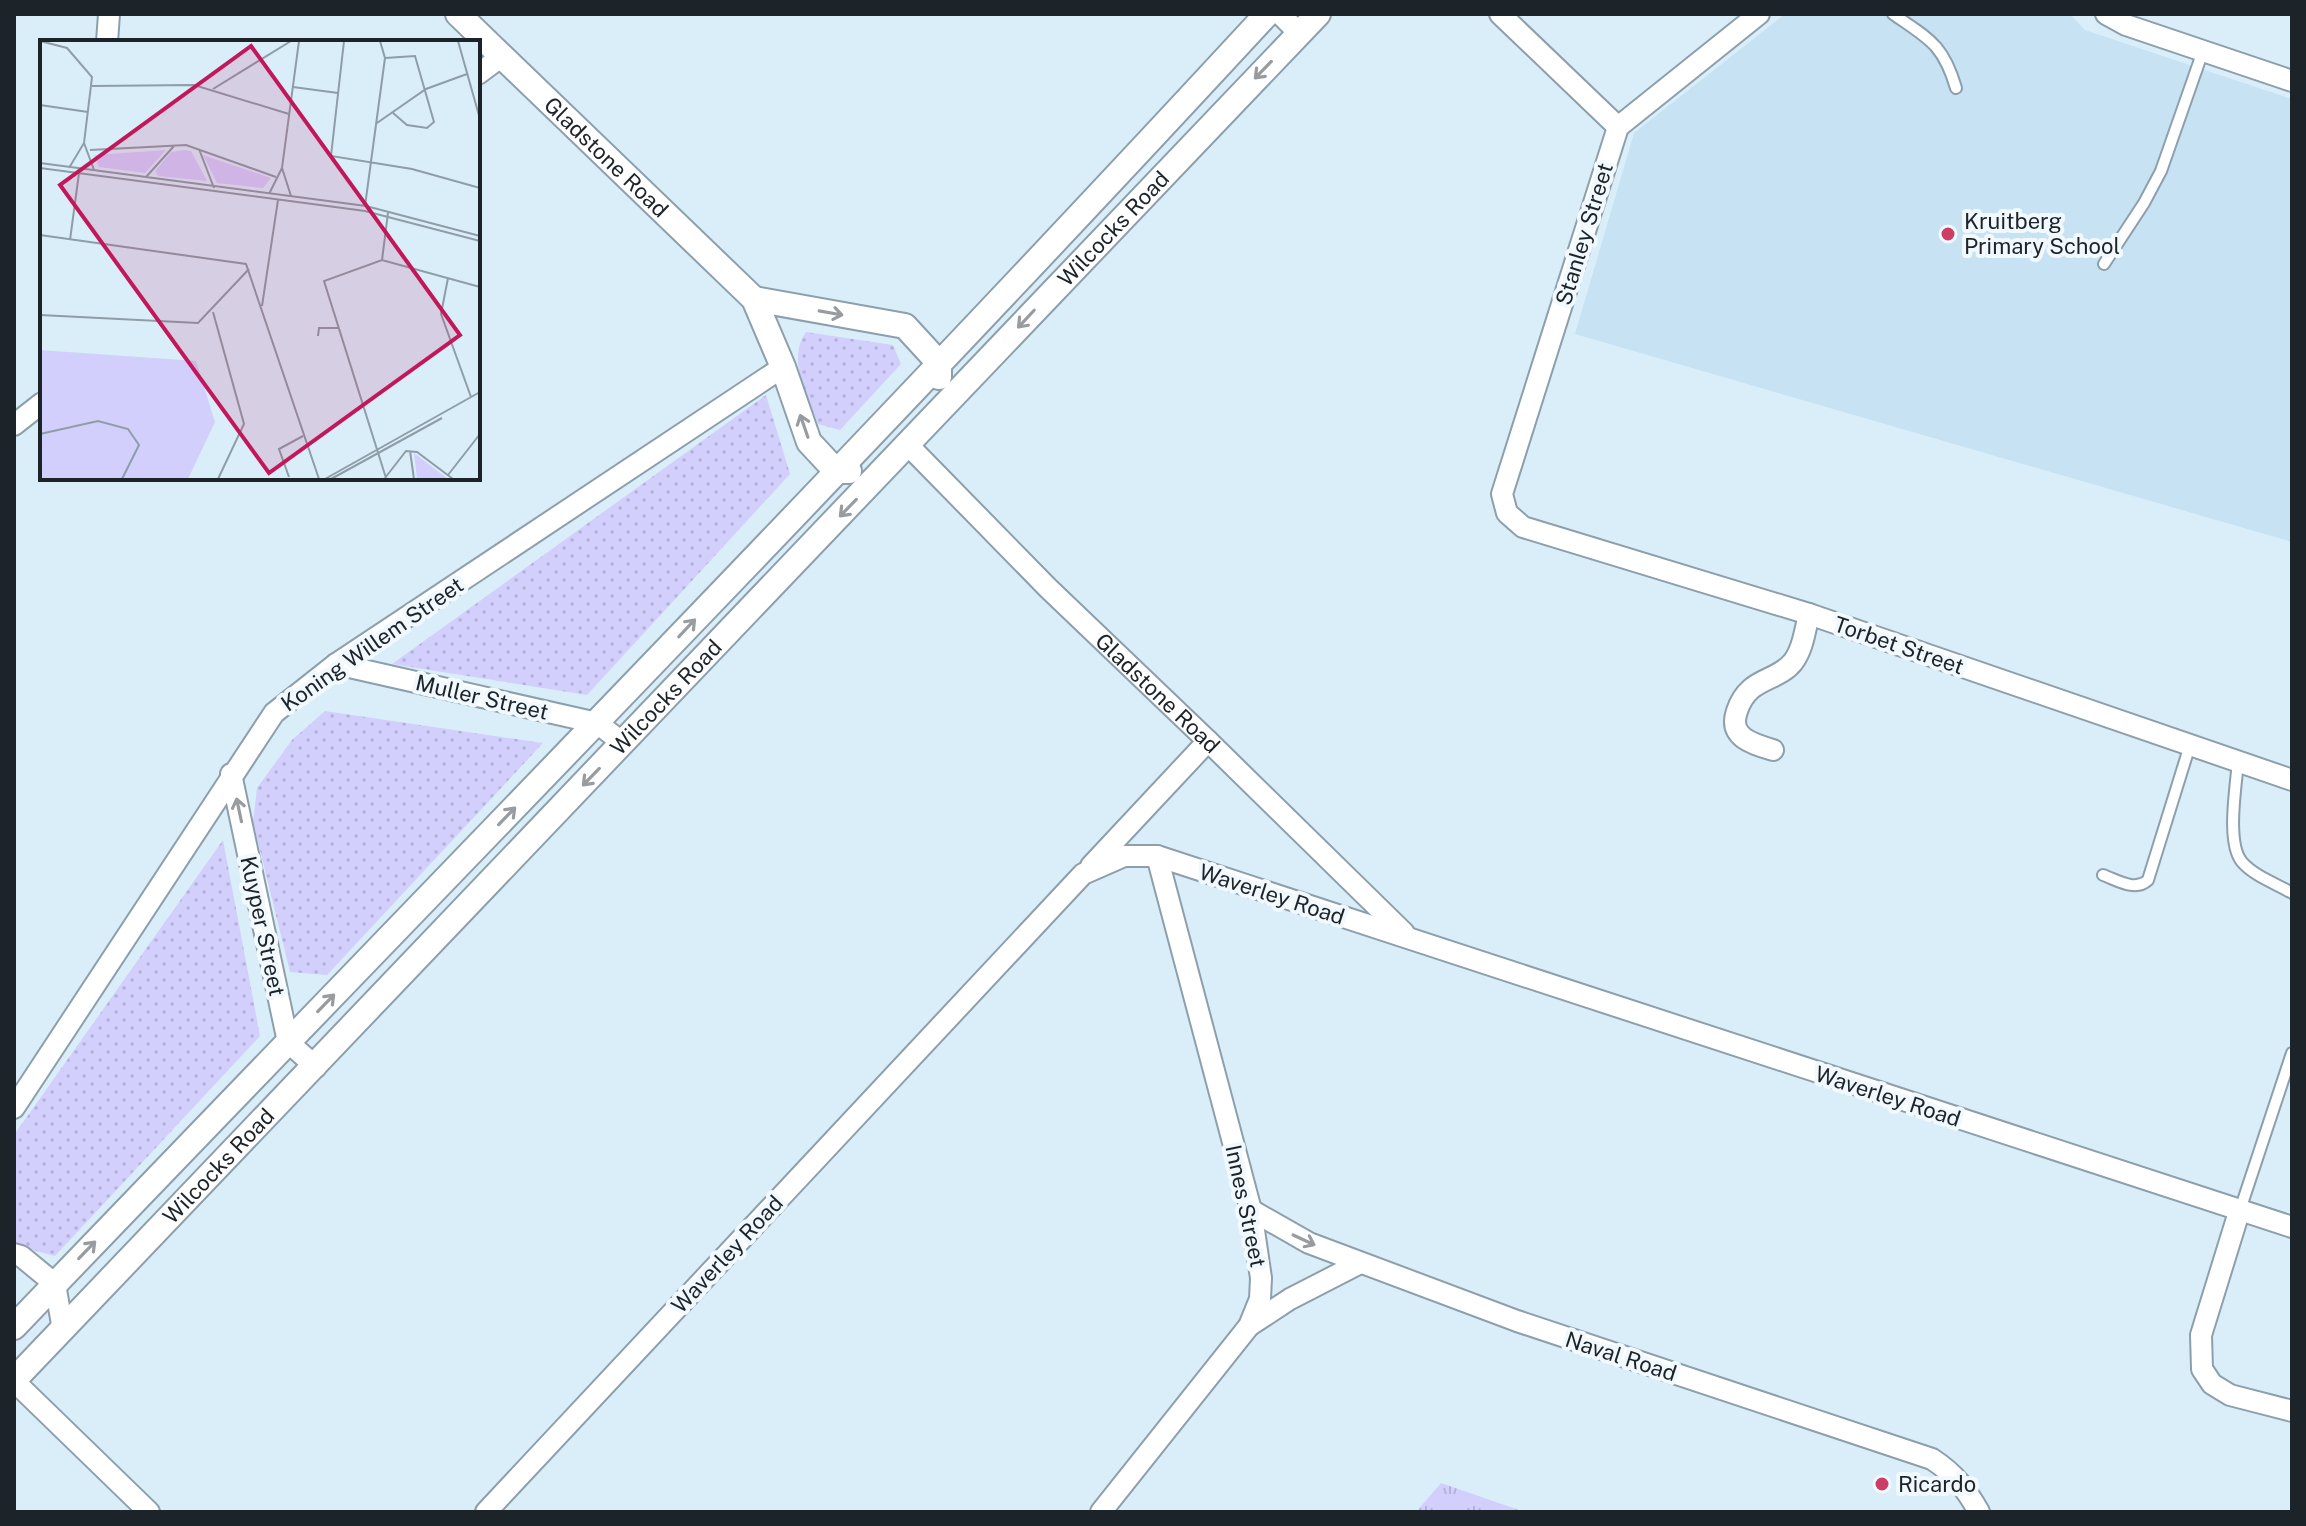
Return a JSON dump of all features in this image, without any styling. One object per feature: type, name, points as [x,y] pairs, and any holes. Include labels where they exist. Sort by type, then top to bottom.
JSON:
[{"type":"street","points":[[107,40],[109,14]]},
{"type":"street","name":"Gladstone Road","points":[[458,14],[754,299],[783,367],[809,442],[836,471]]},
{"type":"street","name":"Wilcocks Road","points":[[14,1327],[597,723],[1267,14]]},
{"type":"street","points":[[1280,14],[1299,33]]},
{"type":"street","name":"Wilcocks Road","points":[[14,1380],[885,470],[1152,184],[1318,14]]},
{"type":"street","points":[[1500,14],[1618,127],[1759,14]]},
{"type":"street","points":[[2106,14],[2126,25],[2292,81]]},
{"type":"street","points":[[480,72],[502,56]]},
{"type":"street","name":"Stanley Street","points":[[1507,513],[1502,494],[1618,127]]},
{"type":"street","points":[[1128,164],[1152,184]]},
{"type":"street","points":[[754,299],[905,326],[939,363],[941,410]]},
{"type":"street","name":"Koning Willem Street","points":[[14,1108],[274,713],[336,664],[783,367]]},
{"type":"street","points":[[14,425],[40,405]]},
{"type":"street","name":"Gladstone Road","points":[[908,445],[1048,588],[1409,938]]},
{"type":"street","points":[[836,471],[885,470]]},
{"type":"street","name":"Torbet Street","points":[[1507,513],[1523,527],[1809,614],[2292,780]]},
{"type":"street","points":[[1773,750],[1751,744],[1740,736],[1735,727],[1735,716],[1749,691],[1792,663],[1809,614]]},
{"type":"street","name":"Muller Street","points":[[336,664],[597,723],[623,743]]},
{"type":"street","points":[[1083,874],[1208,741]]},
{"type":"street","name":"Kuyper Street","points":[[231,774],[288,1042]]},
{"type":"street","name":"Waverley Road","points":[[486,1512],[1083,874],[1124,856],[1157,856],[2292,1227]]},
{"type":"street","name":"Innes Street","points":[[1101,1512],[1249,1326],[1260,1299],[1261,1278],[1251,1210],[1157,856]]},
{"type":"street","points":[[288,1042],[316,1067]]},
{"type":"street","name":"Naval Road","points":[[1251,1210],[1309,1243],[1517,1321],[1932,1459],[1952,1472],[1966,1488],[1979,1512]]},
{"type":"street","points":[[2239,1212],[2201,1335],[2202,1369],[2212,1384],[2230,1395],[2292,1411]]},
{"type":"street","points":[[14,1254],[21,1256],[55,1284],[63,1330]]},
{"type":"street","points":[[1249,1326],[1290,1299],[1360,1263]]},
{"type":"street","points":[[14,1380],[149,1512]]},
{"type":"lane","points":[[1893,14],[1942,52],[1956,88]]},
{"type":"lane","points":[[2104,264],[2161,171],[2203,51]]},
{"type":"lane","points":[[2103,875],[2135,886],[2142,886],[2148,880],[2190,745]]},
{"type":"lane","points":[[2238,761],[2234,848],[2249,869],[2292,893]]},
{"type":"lane","points":[[2239,1212],[2292,1053]]},
{"type":"shaded area","name":"Kruitberg Primary School","points":[[1785,14],[2070,14],[2085,30],[2292,99],[2292,542],[1575,334],[1634,133]]},
{"type":"green space","points":[[806,332],[893,345],[901,364],[840,430],[818,424],[805,390],[798,354]]},
{"type":"green space","points":[[766,395],[790,474],[587,695],[392,664]]},
{"type":"green space","points":[[325,711],[543,743],[327,975],[290,972],[253,822],[257,788],[292,740]]},
{"type":"green space","points":[[223,840],[260,1036],[55,1256],[14,1245],[14,1135]]},
{"type":"green space","points":[[1441,1483],[1525,1512],[1416,1512]]},
{"type":"place","name":"Kruitberg Primary School","points":[[1948,234]]},
{"type":"place","name":"Ricardo","points":[[1882,1484]]}]
